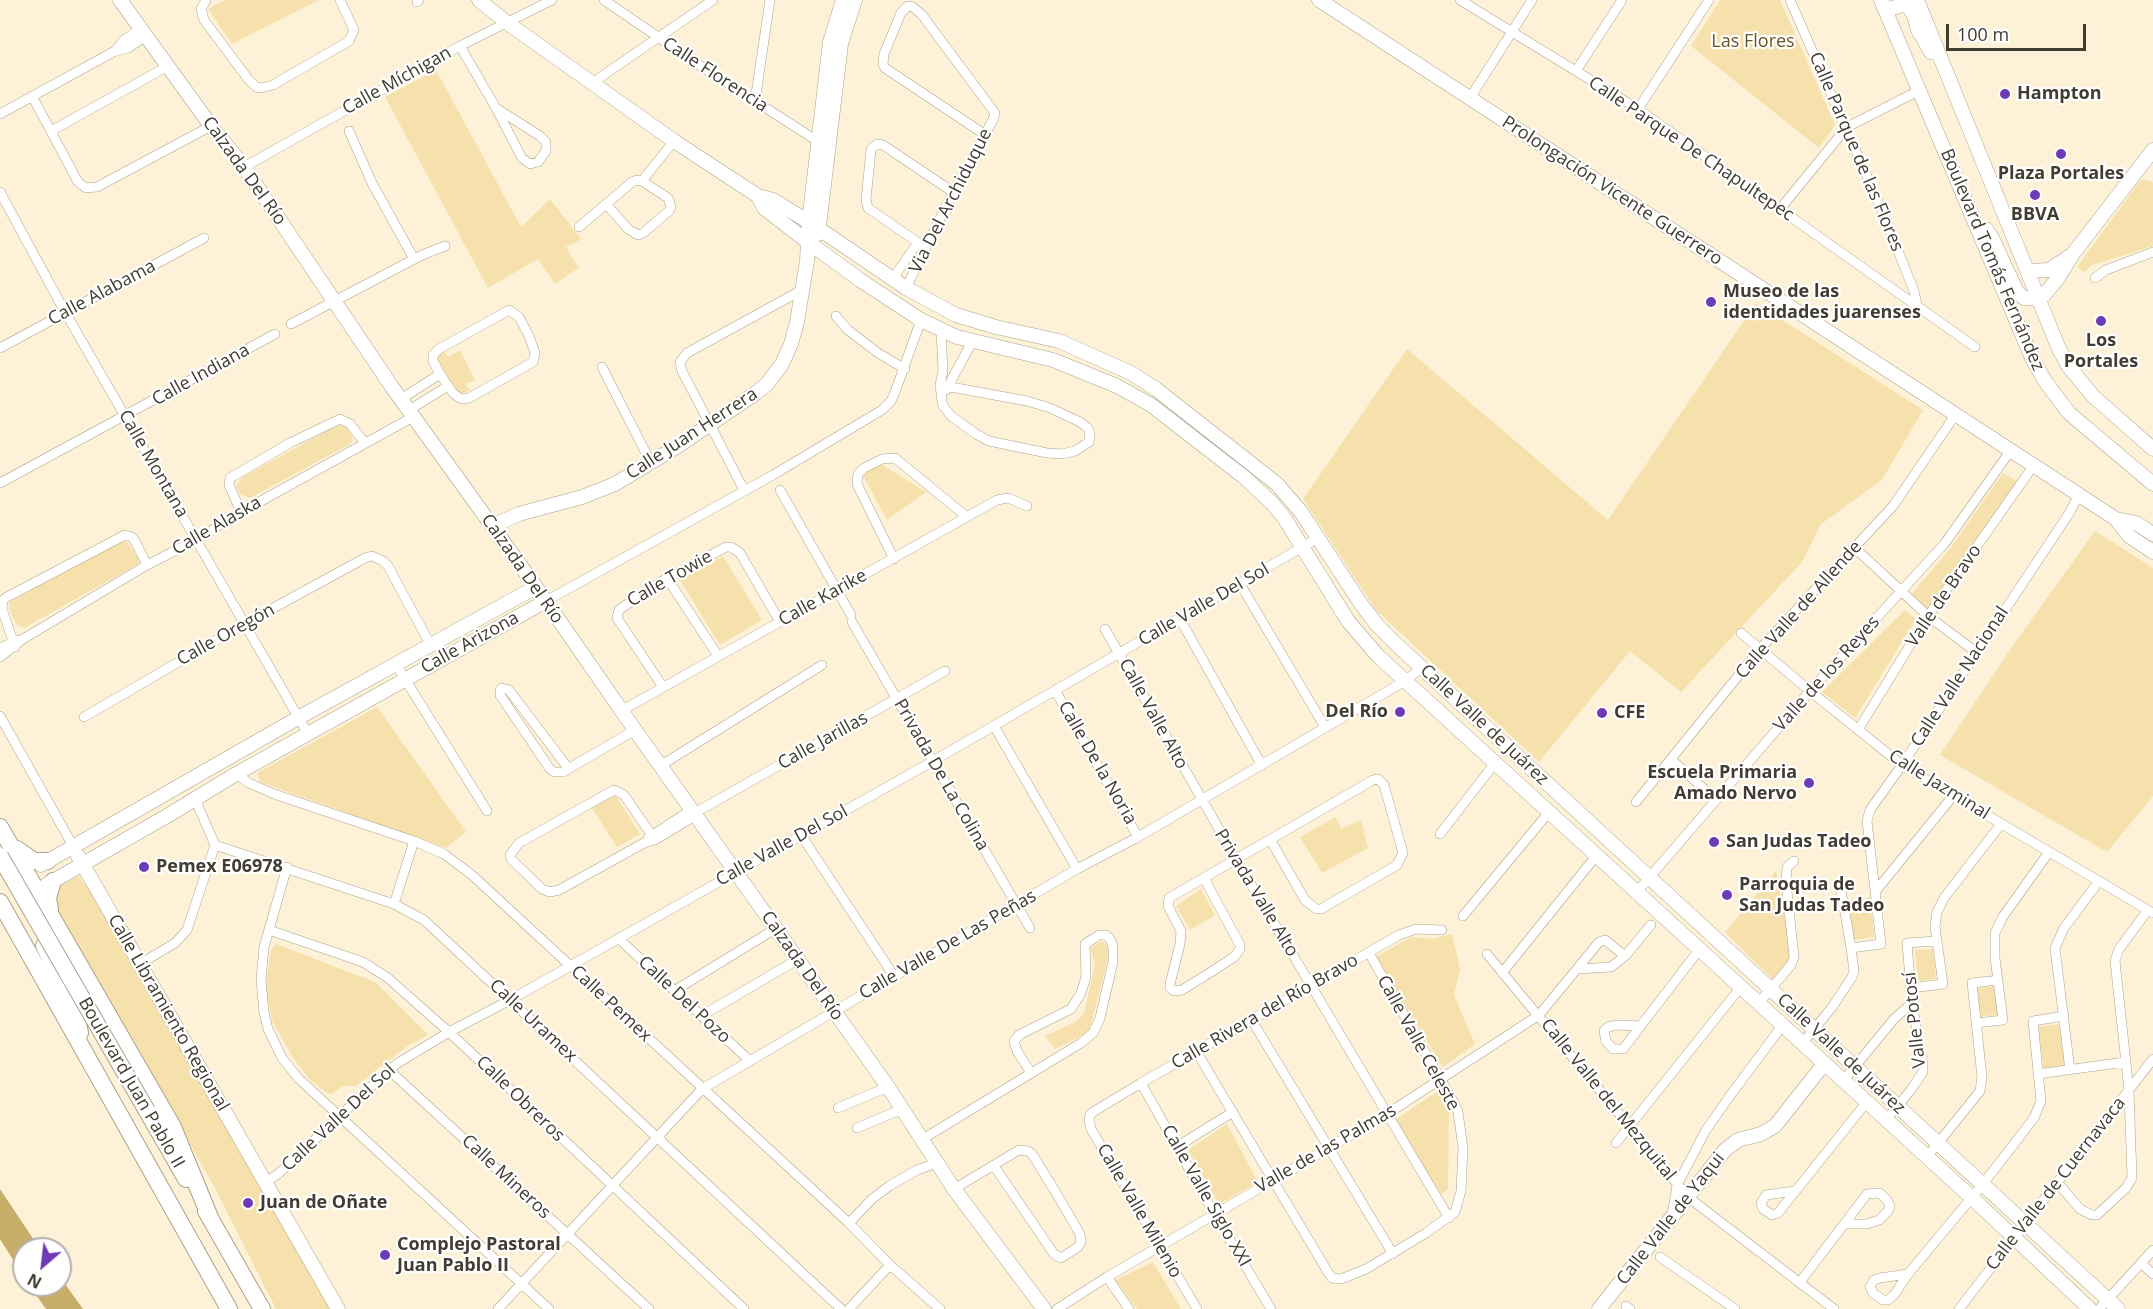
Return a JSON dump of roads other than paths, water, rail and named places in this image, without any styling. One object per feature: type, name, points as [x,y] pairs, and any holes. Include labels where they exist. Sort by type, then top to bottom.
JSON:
[{"type":"highway","points":[[2,831],[17,850],[27,858],[34,861],[48,861]]},
{"type":"highway","points":[[2,831],[29,884],[52,917],[173,1127],[211,1220]]},
{"type":"highway","name":"Boulevard Juan Pablo II","points":[[0,856],[262,1309]]},
{"type":"highway","points":[[0,866],[9,878],[29,884]]},
{"type":"highway","points":[[52,917],[48,898],[53,881]]},
{"type":"highway","points":[[29,884],[24,904],[74,1006],[86,1055]]},
{"type":"highway","name":"Boulevard Juan Pablo II","points":[[0,902],[229,1309]]},
{"type":"street","name":"Calzada Del Río","points":[[120,0],[211,126],[244,167],[408,409],[536,586],[621,711],[696,812],[735,872],[888,1087],[954,1189],[1044,1309]]},
{"type":"street","points":[[206,0],[201,9],[204,20],[248,79],[256,87],[261,88],[273,85],[349,41],[354,30],[340,0]]},
{"type":"street","points":[[479,0],[506,22],[674,141],[758,196]]},
{"type":"street","name":"Calle Míchigan","points":[[244,167],[460,46],[552,0]]},
{"type":"street","name":"Calle Florencia","points":[[604,0],[658,38],[823,144]]},
{"type":"street","points":[[592,83],[713,0]]},
{"type":"street","points":[[755,101],[770,0]]},
{"type":"street","name":"Calle Juan Herrera","points":[[492,526],[519,514],[599,491],[651,463],[756,393],[775,375],[787,356],[791,344],[812,245],[823,144],[830,42],[843,0]]},
{"type":"street","name":"Calle Juan Herrera","points":[[823,144],[841,44],[855,0]]},
{"type":"street","name":"Prolongación Vicente Guerrero","points":[[1319,0],[2116,519]]},
{"type":"street","name":"Calle Parque De Chapultepec","points":[[1460,0],[1638,109],[1975,347]]},
{"type":"street","points":[[1470,98],[1532,0]]},
{"type":"street","points":[[1576,71],[1622,0]]},
{"type":"street","points":[[1638,109],[1709,0]]},
{"type":"street","name":"Calle Parque de las Flores","points":[[1790,0],[1883,213],[1914,291],[1917,305]]},
{"type":"street","name":"Boulevard Tomás Fernández","points":[[1917,0],[2059,349],[2081,384],[2153,449]]},
{"type":"street","points":[[1883,5],[1908,6],[1928,47],[1941,61]]},
{"type":"street","name":"Boulevard Tomás Fernández","points":[[1883,5],[2032,358],[2044,381],[2069,413],[2153,484]]},
{"type":"street","name":"Via Del Archiduque","points":[[906,288],[922,245],[953,192],[984,134],[995,113],[922,15],[913,7],[908,6],[898,18],[884,54],[883,64],[888,71],[984,134]]},
{"type":"street","points":[[0,114],[115,51],[128,48],[143,32]]},
{"type":"street","points":[[460,46],[522,158],[530,164],[538,162],[546,151],[546,142],[496,108]]},
{"type":"street","points":[[51,131],[168,66]]},
{"type":"street","points":[[1780,208],[1847,127],[1920,90]]},
{"type":"street","points":[[32,96],[78,182],[86,188],[97,188],[211,126]]},
{"type":"street","points":[[350,131],[372,183],[414,259]]},
{"type":"street","points":[[642,181],[674,141]]},
{"type":"street","points":[[922,245],[868,208],[866,200],[870,151],[874,145],[883,145],[953,192]]},
{"type":"street","points":[[1974,217],[1992,238],[2017,292],[2025,298],[2038,299],[2058,278],[2072,255],[2150,160]]},
{"type":"street","points":[[579,227],[632,182],[642,181],[668,198],[672,207],[643,233],[632,233],[607,205]]},
{"type":"street","name":"Calle Montana","points":[[0,192],[65,312],[308,734]]},
{"type":"street","name":"Calle Valle de Juárez","points":[[758,196],[773,200],[892,280],[938,307],[976,322],[1059,341],[1143,380],[1284,490],[1377,625],[2025,1223],[2103,1304],[2118,1309]]},
{"type":"street","name":"Calle Valle de Juárez","points":[[758,196],[764,208],[812,245],[921,321],[972,342],[1053,360],[1117,386],[1143,400],[1244,477],[1272,502],[1285,519],[1301,548],[1357,634],[1405,681],[1971,1197],[2090,1309]]},
{"type":"street","name":"Calle Alabama","points":[[0,348],[204,238]]},
{"type":"street","name":"Via Del Archiduque","points":[[892,280],[922,245]]},
{"type":"street","points":[[291,324],[414,259],[445,246]]},
{"type":"street","points":[[833,260],[843,246]]},
{"type":"street","points":[[2095,278],[2106,270],[2153,252]]},
{"type":"street","points":[[2028,271],[2049,270],[2072,255]]},
{"type":"street","points":[[744,490],[682,371],[680,362],[687,352],[802,290]]},
{"type":"street","points":[[513,311],[519,317],[534,348],[533,362],[465,399],[458,397],[440,374],[432,357],[439,349],[504,312],[513,311]]},
{"type":"street","points":[[836,316],[848,330],[878,353],[905,369]]},
{"type":"street","name":"Calle Arizona","points":[[29,884],[53,881],[236,774],[882,411],[891,401],[905,369],[921,321]]},
{"type":"street","points":[[941,330],[943,406],[951,416],[989,441],[1056,454],[1075,452],[1089,442],[1088,428],[1050,408],[1027,401],[944,388]]},
{"type":"street","name":"Calle Indiana","points":[[0,483],[274,334]]},
{"type":"street","points":[[1053,360],[1059,341]]},
{"type":"street","points":[[944,388],[972,342]]},
{"type":"street","points":[[602,367],[651,463]]},
{"type":"street","name":"Calle Alaska","points":[[408,409],[440,374]]},
{"type":"street","name":"Calle Alaska","points":[[0,648],[23,639],[147,565],[196,540],[241,512],[365,443],[408,409],[448,386]]},
{"type":"street","name":"Calle Valle de Allende","points":[[1636,802],[1760,649],[1855,548],[1906,489],[1956,414]]},
{"type":"street","points":[[241,512],[229,485],[230,478],[281,448],[340,419],[350,424],[365,443]]},
{"type":"street","name":"Valle de los Reyes","points":[[1636,893],[1809,691],[1945,543],[2011,450]]},
{"type":"street","points":[[894,559],[857,484],[858,474],[864,468],[882,459],[895,458],[967,517]]},
{"type":"street","name":"Valle de Bravo","points":[[1858,730],[1928,616],[2034,465]]},
{"type":"street","name":"Privada De La Colina","points":[[780,490],[897,699],[1030,928]]},
{"type":"street","points":[[1272,502],[1284,490]]},
{"type":"street","name":"Calle Valle Nacional","points":[[1851,948],[1881,944],[1867,816],[2070,512],[2079,494]]},
{"type":"street","name":"Calle Karike","points":[[621,711],[1003,498],[1013,499],[1027,506]]},
{"type":"street","points":[[2116,519],[2150,530]]},
{"type":"street","points":[[2116,519],[2129,536],[2153,552]]},
{"type":"street","points":[[14,644],[2,609],[3,600],[7,597],[125,535],[132,537],[147,565]]},
{"type":"street","name":"Calle Valle Del Sol","points":[[267,1181],[278,1174],[389,1070],[449,1032],[510,1000],[933,761],[1318,538]]},
{"type":"street","name":"Calle Towie","points":[[663,687],[617,618],[619,610],[667,578],[726,547],[731,547],[740,553],[780,622]]},
{"type":"street","points":[[1855,548],[1928,616],[1976,652]]},
{"type":"street","name":"Calle Oregón","points":[[84,717],[244,624],[372,556],[388,566],[430,644]]},
{"type":"street","points":[[667,578],[718,656]]},
{"type":"street","points":[[1240,584],[1325,727]]},
{"type":"street","name":"Calle Arizona","points":[[29,884],[48,861],[73,846],[395,663],[536,586]]},
{"type":"street","points":[[1180,619],[1261,764]]},
{"type":"street","name":"Calle Valle Alto","points":[[1105,629],[1201,800]]},
{"type":"street","name":"Calle Jazminal","points":[[1741,633],[1902,765],[2151,912]]},
{"type":"street","name":"Calle Alaska","points":[[0,657],[14,644]]},
{"type":"street","points":[[395,663],[487,811]]},
{"type":"street","points":[[660,766],[822,665]]},
{"type":"street","name":"Calle Valle De Las Peñas","points":[[498,1309],[702,1089],[1077,869],[1138,837],[1405,681],[1422,667]]},
{"type":"street","name":"Calle Jarillas","points":[[653,837],[624,795],[618,790],[610,791],[516,846],[511,852],[511,859],[542,889],[550,892],[559,890],[644,843],[945,672]]},
{"type":"street","points":[[568,768],[507,688],[502,687],[500,695],[550,769],[560,772],[568,768],[635,730]]},
{"type":"street","name":"Calle De la Noria","points":[[1055,690],[1138,837]]},
{"type":"street","name":"Calle Libramiento Regional","points":[[0,716],[338,1309]]},
{"type":"street","points":[[994,726],[1077,869]]},
{"type":"street","points":[[1671,759],[1715,799]]},
{"type":"street","points":[[1440,834],[1495,763]]},
{"type":"street","name":"Calle Pemex","points":[[236,774],[249,783],[274,794],[414,841],[444,854],[472,875],[940,1309]]},
{"type":"street","points":[[1523,789],[1537,774]]},
{"type":"street","points":[[1204,878],[1240,945],[1240,949],[1234,957],[1178,992],[1170,988],[1170,984],[1181,932],[1168,906],[1169,898],[1368,782],[1378,779],[1384,785],[1403,853],[1397,865],[1321,909],[1316,909],[1305,900],[1271,840]]},
{"type":"street","points":[[1875,892],[1953,796]]},
{"type":"street","points":[[140,964],[174,943],[187,930],[215,844],[195,799]]},
{"type":"street","name":"Privada Valle Alto","points":[[1201,800],[1311,986]]},
{"type":"street","points":[[1463,916],[1549,812]]},
{"type":"street","points":[[1912,988],[1942,984],[1935,918],[1939,906],[2001,824]]},
{"type":"street","points":[[801,835],[894,976]]},
{"type":"street","points":[[394,904],[414,841]]},
{"type":"street","name":"Calle Uramex","points":[[215,844],[394,904],[424,920],[841,1309]]},
{"type":"street","points":[[1976,1023],[2003,1020],[1994,939],[1998,926],[2049,852]]},
{"type":"street","points":[[1502,973],[1596,856]]},
{"type":"street","points":[[1758,1004],[1791,965],[1794,957],[1786,875],[1787,867],[1794,861]]},
{"type":"street","points":[[287,867],[262,959],[261,979],[268,1029],[282,1058],[298,1078],[549,1309]]},
{"type":"street","points":[[2070,1070],[2056,956],[2057,941],[2099,881]]},
{"type":"street","points":[[1802,1044],[1852,977],[1854,971],[1840,884]]},
{"type":"street","points":[[1845,906],[1876,903]]},
{"type":"street","points":[[1671,925],[1686,912]]},
{"type":"street","points":[[2057,1182],[2080,1209],[2092,1215],[2097,1215],[2130,1183],[2133,1171],[2128,1091],[2115,961],[2119,949],[2151,912]]},
{"type":"street","points":[[1578,969],[1611,967],[1625,956],[1651,925]]},
{"type":"street","name":"Calle Rivera del Río Bravo","points":[[1093,1112],[1251,1019],[1409,931],[1425,928],[1442,930]]},
{"type":"street","points":[[674,991],[775,929]]},
{"type":"street","name":"Calle Obreros","points":[[269,930],[363,962],[376,969],[449,1032],[744,1309]]},
{"type":"street","points":[[921,1140],[1081,1043],[1098,1026],[1113,962],[1113,946],[1106,935],[1099,935],[1085,944],[1086,977],[1082,993],[1071,1009],[1019,1035],[1014,1041],[1017,1051],[1031,1073]]},
{"type":"street","name":"Calle Del Pozo","points":[[618,938],[750,1061]]},
{"type":"street","name":"Valle de las Palmas","points":[[1057,1309],[1107,1277],[1387,1114],[1539,1015],[1597,943],[1602,940],[1608,942],[1625,956]]},
{"type":"street","name":"Valle Potosí","points":[[1886,1120],[1923,1072],[1911,1003],[1912,988],[1907,943],[1937,941]]},
{"type":"street","points":[[1711,961],[1724,946]]},
{"type":"street","points":[[1640,1026],[1699,950]]},
{"type":"street","name":"Calle Valle Celeste","points":[[1369,953],[1458,1112],[1463,1156],[1458,1206],[1449,1218]]},
{"type":"street","name":"Calle Valle del Mezquital","points":[[1487,954],[1688,1197],[1834,1309]]},
{"type":"street","points":[[701,1016],[797,960]]},
{"type":"street","points":[[1927,1158],[1980,1090],[1982,1077],[1972,983],[1998,980]]},
{"type":"street","points":[[1196,1051],[1329,1274],[1336,1279],[1346,1279],[1393,1254],[1449,1218],[1311,986]]},
{"type":"street","points":[[1616,1143],[1740,988]]},
{"type":"street","points":[[1843,1081],[1894,1019],[1911,1003]]},
{"type":"street","points":[[1908,1274],[1983,1184],[2037,1113],[2041,1101],[2033,1021],[2064,1016]]},
{"type":"street","points":[[1251,1019],[1393,1254]]},
{"type":"street","points":[[1672,1218],[1677,1185],[1716,1115],[1782,1026]]},
{"type":"street","name":"Calle Valle de Cuernavaca","points":[[1959,1309],[2153,1059]]},
{"type":"street","points":[[2038,1074],[2125,1062]]},
{"type":"street","name":"Calle Valle de Yaqui","points":[[1599,1309],[1732,1143],[1768,1131],[1775,1126],[1824,1065]]},
{"type":"street","name":"Calle Mineros","points":[[389,1070],[649,1309]]},
{"type":"street","name":"Calle Valle Siglo XXI","points":[[1141,1083],[1271,1309]]},
{"type":"street","points":[[838,1108],[888,1087]]},
{"type":"street","points":[[1794,1191],[1866,1103]]},
{"type":"street","points":[[856,1128],[902,1109]]},
{"type":"street","name":"Calle Valle Milenio","points":[[1093,1112],[1089,1120],[1091,1129],[1197,1309]]},
{"type":"street","points":[[1178,1146],[1233,1112]]},
{"type":"street","points":[[954,1189],[1019,1150],[1028,1150],[1080,1234],[1081,1242],[1078,1247],[1061,1258],[1054,1254],[994,1166]]},
{"type":"street","points":[[849,1223],[872,1199],[889,1186],[936,1163]]},
{"type":"street","points":[[1800,1282],[1867,1194],[1880,1193],[1890,1206],[1879,1220],[1867,1224],[1846,1224]]},
{"type":"street","points":[[2103,1304],[2153,1250]]},
{"type":"street","points":[[1660,1257],[1735,1309]]},
{"type":"street","points":[[2141,1263],[2153,1274]]},
{"type":"street","points":[[849,1309],[890,1265]]},
{"type":"street","points":[[1107,1277],[1129,1309]]},
{"type":"place","name":"Hampton","points":[[2005,94]]},
{"type":"place","name":"Plaza Portales","points":[[2061,154]]},
{"type":"place","name":"BBVA","points":[[2035,195]]},
{"type":"place","name":"Museo de las identidades juarenses","points":[[1711,302]]},
{"type":"place","name":"Los Portales","points":[[2101,321]]},
{"type":"place","name":"Del Río","points":[[1400,712]]},
{"type":"place","name":"CFE","points":[[1602,713]]},
{"type":"place","name":"Escuela Primaria Amado Nervo","points":[[1809,783]]},
{"type":"place","name":"San Judas Tadeo","points":[[1714,842]]},
{"type":"place","name":"Pemex E06978","points":[[144,867]]},
{"type":"place","name":"Parroquia de San Judas Tadeo","points":[[1727,895]]},
{"type":"place","name":"Juan de Oñate","points":[[248,1203]]},
{"type":"place","name":"Complejo Pastoral Juan Pablo II","points":[[385,1255]]},
{"type":"park label","name":"Las Flores","points":[[1753,42]]}]
